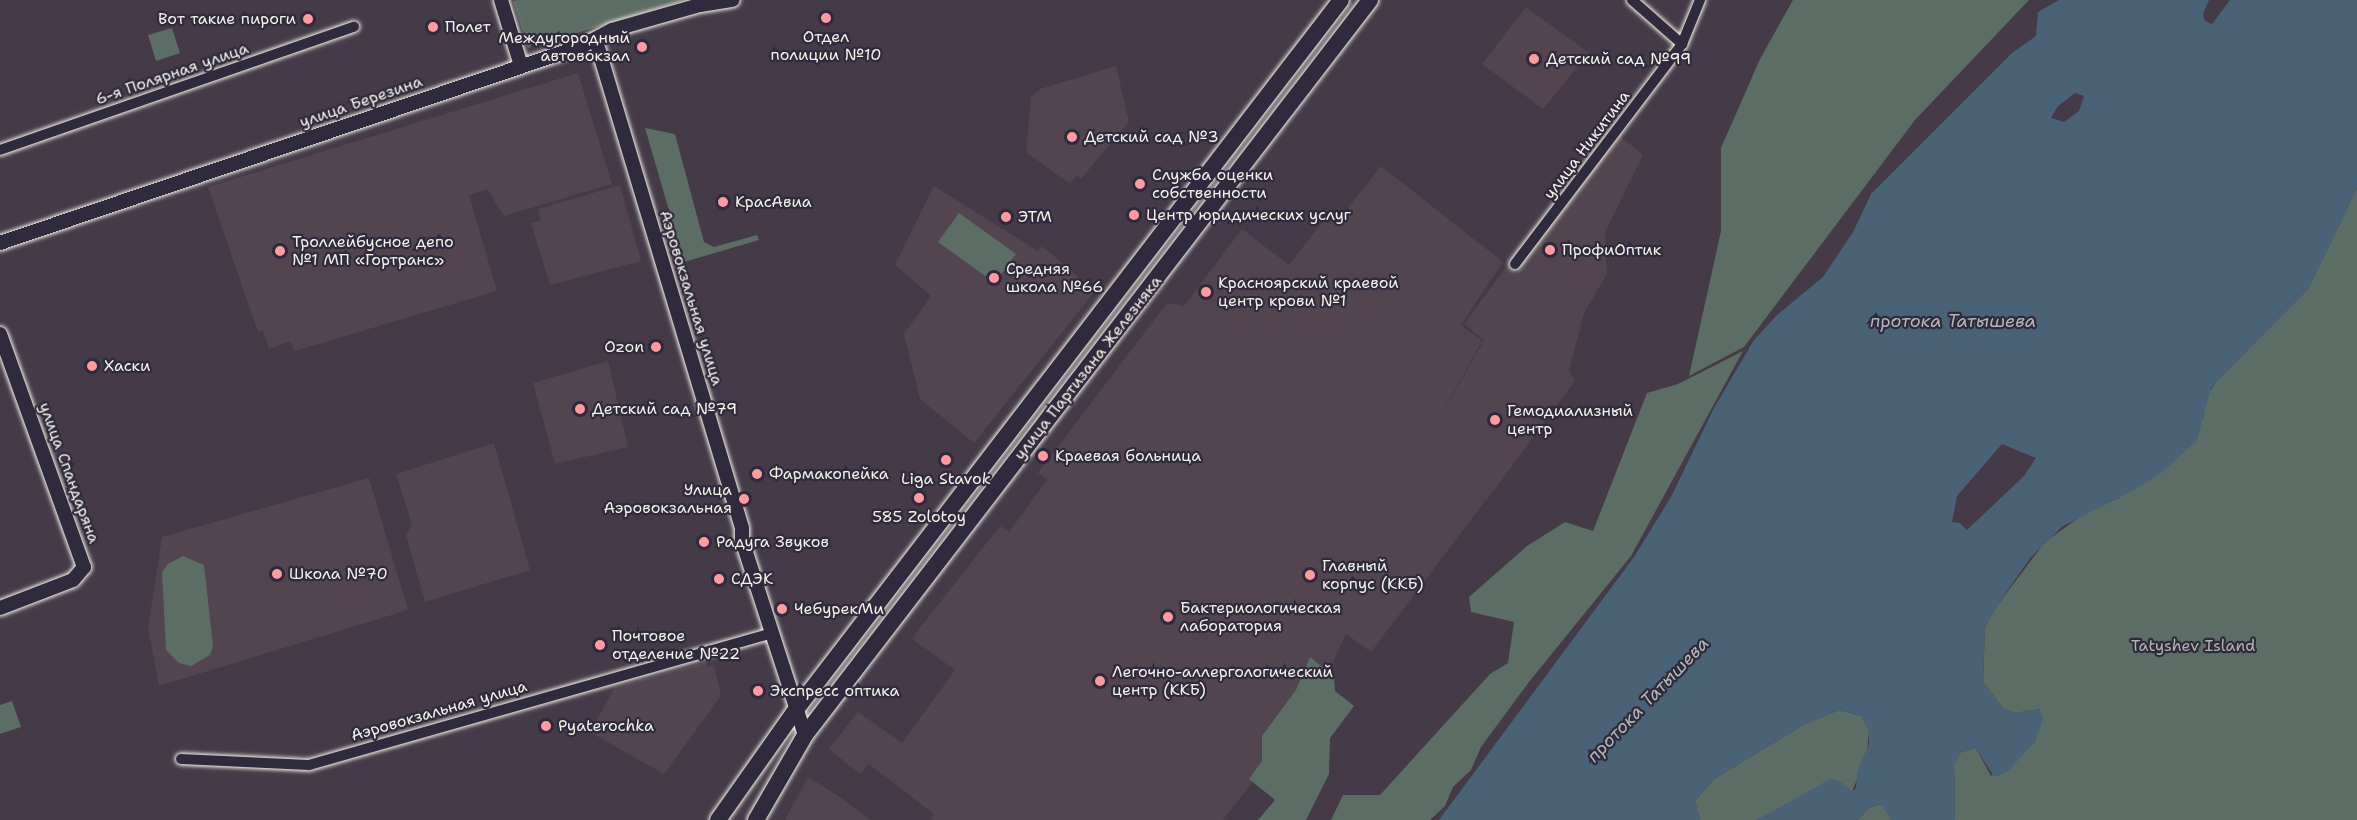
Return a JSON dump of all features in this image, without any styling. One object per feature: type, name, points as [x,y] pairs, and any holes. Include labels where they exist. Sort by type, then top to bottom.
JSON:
[{"type":"main road","name":"улица Партизана Железняка","points":[[756,820],[805,735],[1370,0]]},
{"type":"main road","name":"улица Партизана Железняка","points":[[718,820],[795,711],[1337,5]]},
{"type":"main road","points":[[1337,5],[1346,8],[1354,21]]},
{"type":"main road","points":[[993,451],[1012,465]]},
{"type":"street","points":[[501,0],[521,66]]},
{"type":"street","name":"улица Березина","points":[[0,243],[596,41],[612,30],[700,5],[733,0]]},
{"type":"street","points":[[1632,0],[1682,44]]},
{"type":"street","name":"улица Никитина","points":[[1515,264],[1682,44],[1700,0]]},
{"type":"street","name":"6-я Полярная улица","points":[[0,150],[354,27]]},
{"type":"street","name":"Аэровокзальная улица","points":[[596,41],[795,711]]},
{"type":"street","name":"улица Спандаряна","points":[[0,334],[84,567],[73,580],[0,608]]},
{"type":"street","name":"Аэровокзальная улица","points":[[181,759],[309,765],[772,633]]},
{"type":"street","points":[[795,711],[805,735]]},
{"type":"shaded area","name":"Детский сад №99","points":[[1526,7],[1589,53],[1543,109],[1482,64]]},
{"type":"shaded area","name":"Детский сад №3","points":[[1116,66],[1129,122],[1081,179],[1077,175],[1070,184],[1026,152],[1031,97],[1040,89]]},
{"type":"shaded area","name":"Троллейбусное депо №1 МП «Гортранс»","points":[[578,73],[612,184],[504,216],[487,189],[469,195],[497,291],[298,350],[294,351],[290,341],[269,349],[263,331],[258,332],[208,187]]},
{"type":"shaded area","points":[[1609,127],[1643,155],[1605,232],[1607,274],[1584,313],[1569,371],[1575,381],[1486,501],[1471,489],[1485,501],[1371,652],[1346,634],[1329,671],[1327,687],[1223,820],[930,820],[934,814],[869,764],[860,774],[829,749],[858,712],[902,743],[955,670],[912,639],[915,634],[1000,526],[1009,532],[1047,480],[1038,473],[1167,303],[1184,306],[1242,229],[1289,265],[1323,221],[1336,223],[1381,166],[1503,262],[1461,325],[1482,341],[1423,447],[1484,340],[1464,324]]},
{"type":"shaded area","points":[[620,185],[641,261],[550,285],[531,223],[541,220],[538,209]]},
{"type":"shaded area","name":"Средняя школа №66","points":[[934,186],[1038,251],[1042,246],[1095,291],[974,443],[920,399],[904,334],[931,296],[895,265]]},
{"type":"shaded area","name":"Детский сад №79","points":[[608,361],[628,447],[555,464],[533,383]]},
{"type":"shaded area","points":[[494,443],[530,570],[425,602],[406,535],[412,524],[396,474]]},
{"type":"shaded area","name":"Школа №70","points":[[369,478],[408,610],[159,686],[148,628],[162,537]]},
{"type":"shaded area","points":[[706,662],[707,667],[714,665],[721,696],[664,774],[590,732],[615,687]]},
{"type":"shaded area","points":[[808,777],[840,797],[870,820],[785,820]]},
{"type":"green space","points":[[517,0],[684,0],[528,48],[513,1]]},
{"type":"green space","points":[[1793,0],[2029,0],[1915,120],[1744,347],[1689,376],[1721,231],[1721,148],[1760,59]]},
{"type":"green space","points":[[172,28],[180,53],[156,61],[148,35]]},
{"type":"green space","points":[[645,128],[675,134],[704,242],[714,247],[757,235],[759,240],[684,262]]},
{"type":"green space","name":"Tatyshev Island","points":[[2357,188],[2357,820],[1955,820],[1954,763],[1961,752],[1976,748],[1991,776],[2035,742],[2040,709],[2015,713],[2003,708],[1983,682],[1985,627],[1996,607],[2045,542],[2085,513],[2119,498],[2203,419],[2205,399],[2221,374],[2308,289]]},
{"type":"green space","points":[[959,213],[1016,254],[995,283],[938,242]]},
{"type":"green space","points":[[1743,351],[1631,556],[1529,682],[1481,747],[1471,770],[1453,787],[1445,806],[1430,820],[1331,820],[1343,795],[1380,795],[1490,674],[1508,663],[1514,622],[1471,612],[1469,597],[1527,546],[1565,522],[1593,531],[1647,393],[1678,384]]},
{"type":"green space","points":[[183,556],[204,565],[213,646],[210,655],[191,666],[179,663],[166,650],[162,572],[168,564]]},
{"type":"green space","points":[[1310,657],[1334,677],[1335,691],[1354,706],[1330,738],[1329,774],[1306,820],[1258,820],[1275,800],[1249,779],[1262,761],[1262,736],[1296,690]]},
{"type":"green space","points":[[12,701],[21,727],[0,734],[0,705]]},
{"type":"green space","points":[[1839,710],[1861,716],[1869,730],[1867,754],[1852,792],[1837,780],[1757,820],[1700,820],[1695,801],[1714,779],[1805,724]]},
{"type":"green space","points":[[1882,804],[1892,820],[1857,820],[1870,807]]},
{"type":"water","name":"протока Татышева","points":[[2059,0],[2209,0],[2203,14],[2205,21],[2212,24],[2230,0],[2357,0],[2357,188],[2308,289],[2211,388],[2197,440],[2164,471],[2138,488],[2063,526],[2031,557],[1996,607],[1985,627],[1983,682],[2003,708],[2015,713],[2040,709],[2043,719],[2035,742],[2007,772],[1994,777],[1976,748],[1961,752],[1954,763],[1955,820],[1892,820],[1881,804],[1870,807],[1857,820],[1757,820],[1830,779],[1837,780],[1852,791],[1856,788],[1857,772],[1869,744],[1869,730],[1861,716],[1839,710],[1805,724],[1714,779],[1695,801],[1700,820],[1439,820],[1634,557],[1671,497],[1714,408],[1754,340],[1777,315],[1823,277],[1853,232],[1871,194],[2012,53],[2036,36],[2038,12]],"holes":[[[2075,93],[2084,96],[2079,111],[2064,122],[2051,118],[2058,106]],[[2002,444],[2036,458],[2024,476],[1967,530],[1960,523],[1952,522],[1957,496]]]},
{"type":"place","name":"Отдел полиции №10","points":[[826,18]]},
{"type":"place","name":"Вот такие пироги","points":[[308,19]]},
{"type":"place","name":"Полет","points":[[433,27]]},
{"type":"place","name":"Междугородный автовокзал","points":[[642,47]]},
{"type":"place","name":"Детский сад №99","points":[[1534,59]]},
{"type":"place","name":"Детский сад №3","points":[[1072,137]]},
{"type":"place","name":"Служба оценки собственности","points":[[1140,184]]},
{"type":"place","name":"КрасАвиа","points":[[723,202]]},
{"type":"place","name":"Центр юридических услуг","points":[[1134,215]]},
{"type":"place","name":"ЭТМ","points":[[1006,217]]},
{"type":"place","name":"ПрофиОптик","points":[[1550,250]]},
{"type":"place","name":"Троллейбусное депо №1 МП «Гортранс»","points":[[280,251]]},
{"type":"place","name":"Средняя школа №66","points":[[994,278]]},
{"type":"place","name":"Красноярский краевой центр крови №1","points":[[1206,292]]},
{"type":"place","name":"Ozon","points":[[656,347]]},
{"type":"place","name":"Хаски","points":[[92,366]]},
{"type":"place","name":"Детский сад №79","points":[[580,409]]},
{"type":"place","name":"Гемодиализный центр","points":[[1495,420]]},
{"type":"place","name":"Краевая больница","points":[[1043,456]]},
{"type":"place","name":"Liga Stavok","points":[[946,460]]},
{"type":"place","name":"Фармакопейка","points":[[757,474]]},
{"type":"place","name":"585 Zolotoy","points":[[919,498]]},
{"type":"place","name":"Улица Аэровокзальная","points":[[744,499]]},
{"type":"place","name":"Радуга Звуков","points":[[704,542]]},
{"type":"place","name":"Школа №70","points":[[277,574]]},
{"type":"place","name":"Главный корпус (ККБ)","points":[[1310,575]]},
{"type":"place","name":"СДЭК","points":[[719,579]]},
{"type":"place","name":"ЧебурекМи","points":[[782,609]]},
{"type":"place","name":"Бактериологическая лаборатория","points":[[1168,617]]},
{"type":"place","name":"Почтовое отделение №22","points":[[600,645]]},
{"type":"place","name":"Легочно-аллергологический центр (ККБ)","points":[[1100,681]]},
{"type":"place","name":"Экспресс оптика","points":[[758,691]]},
{"type":"place","name":"Pyaterochka","points":[[546,726]]}]
